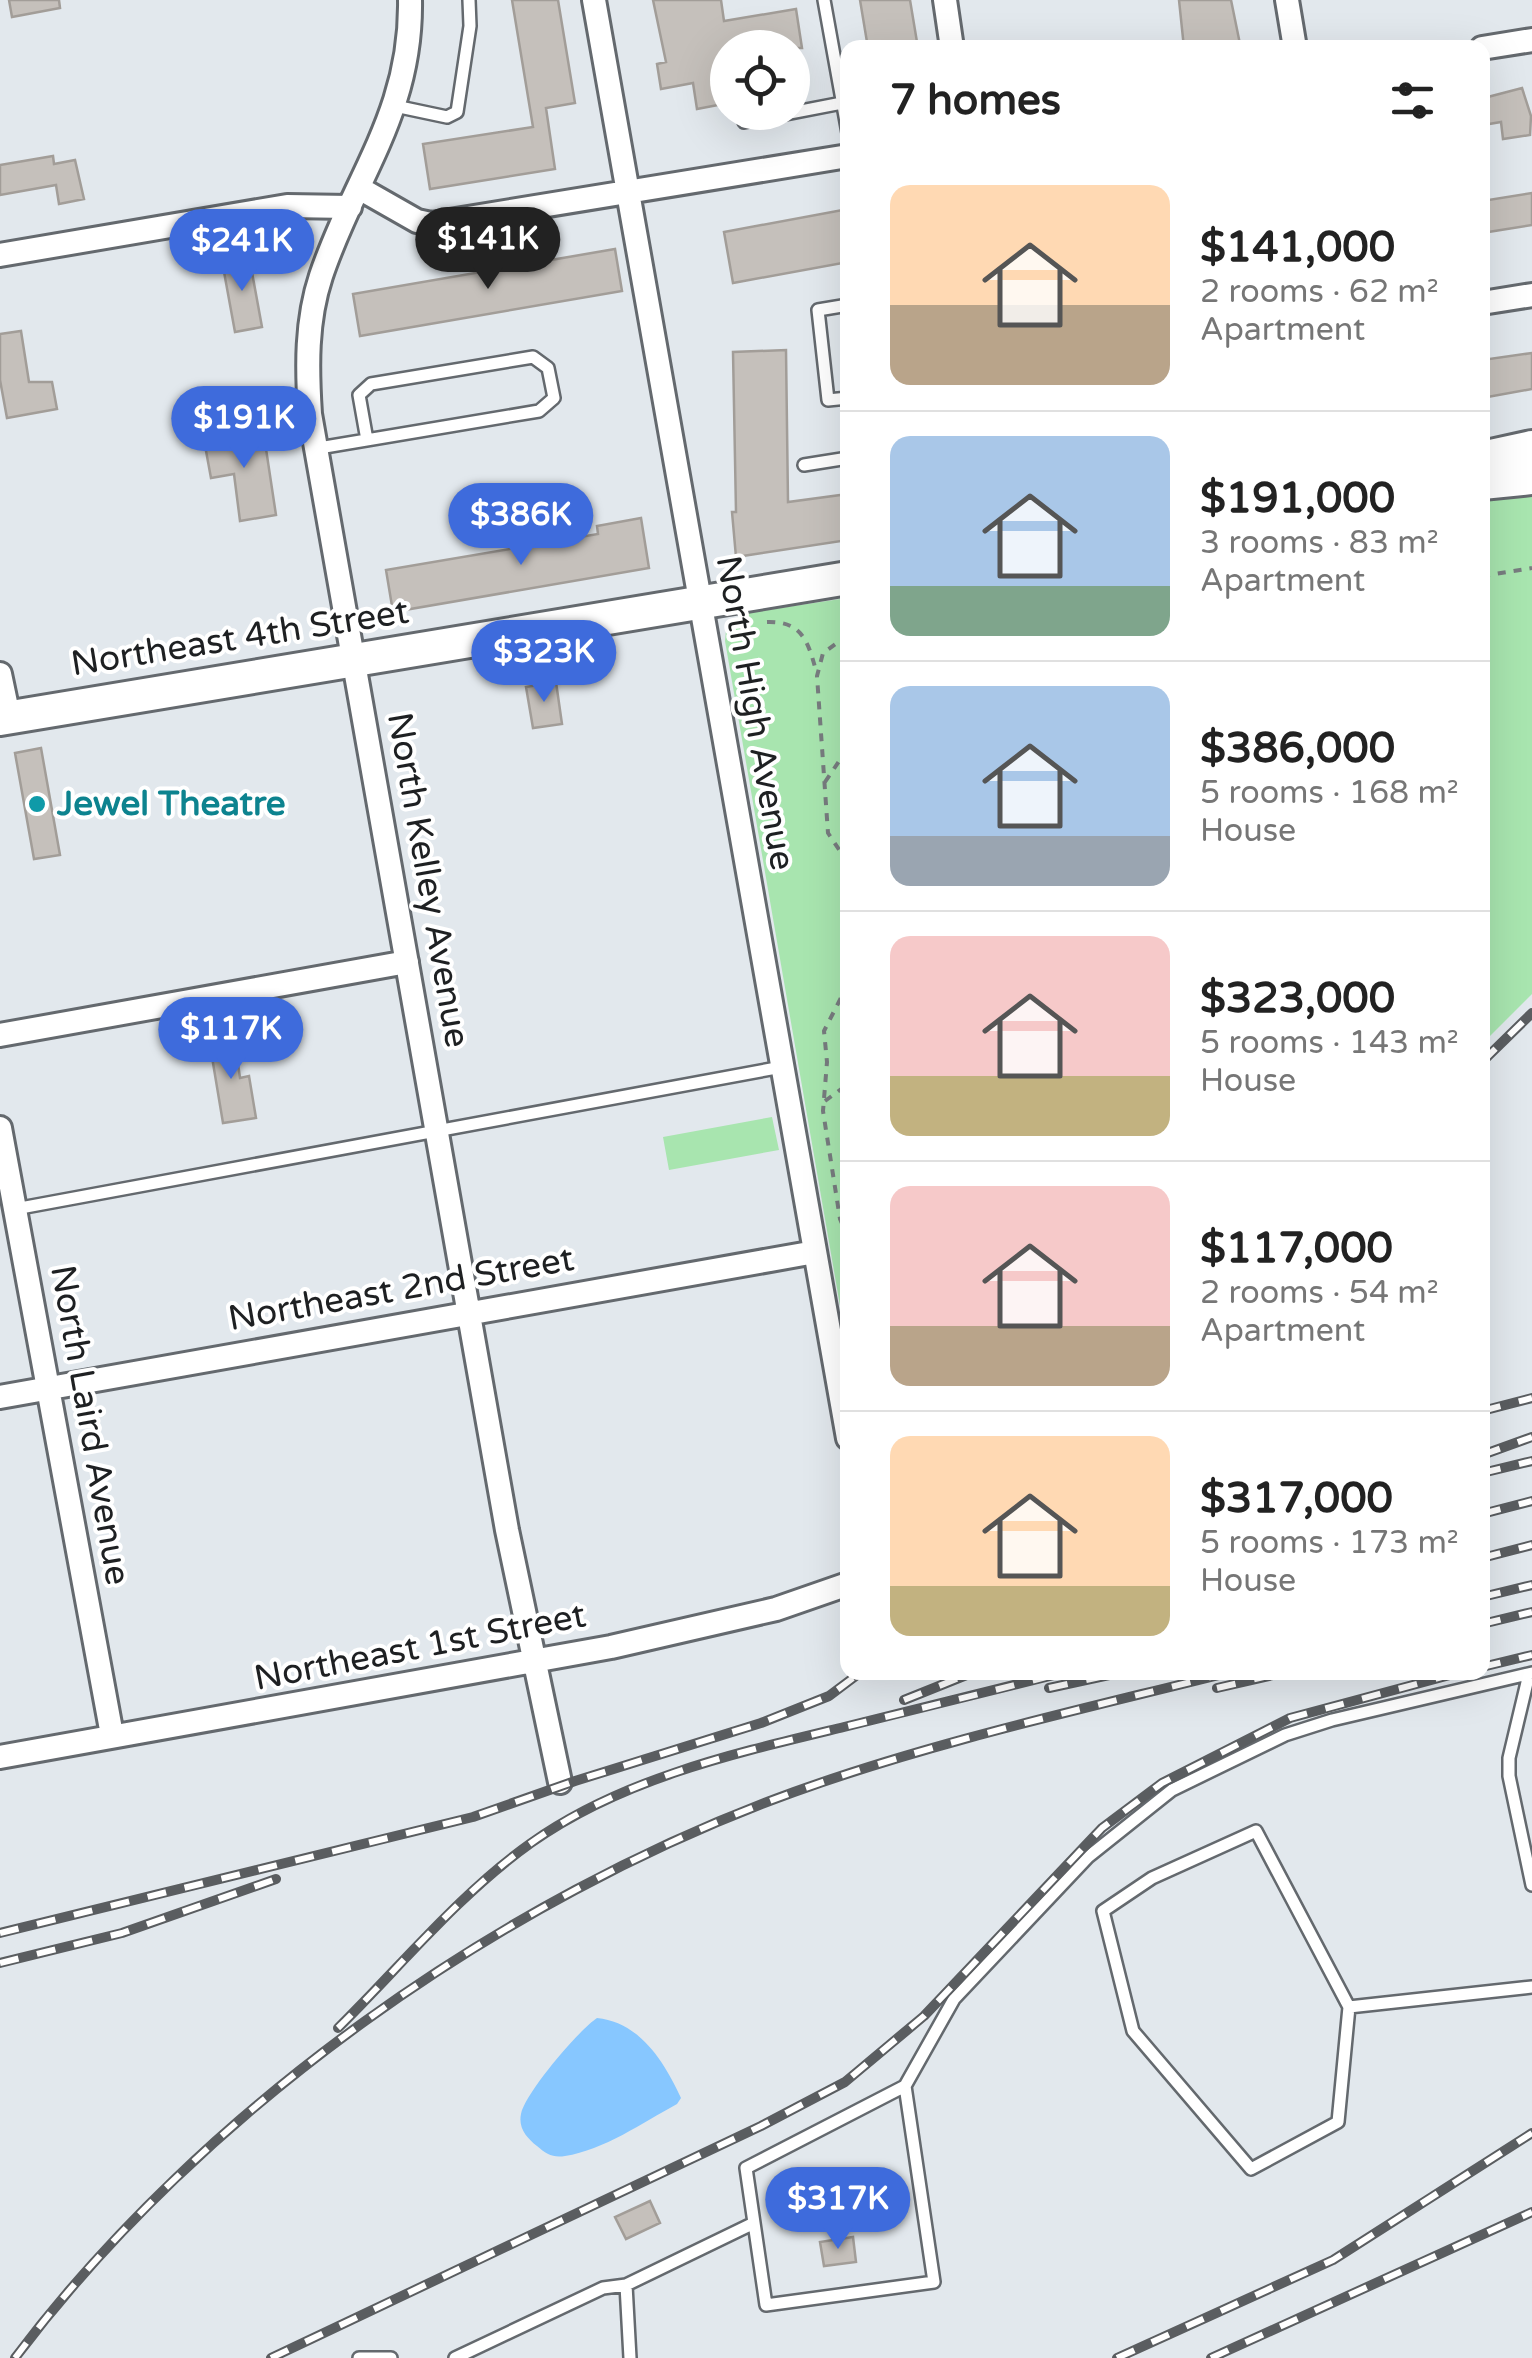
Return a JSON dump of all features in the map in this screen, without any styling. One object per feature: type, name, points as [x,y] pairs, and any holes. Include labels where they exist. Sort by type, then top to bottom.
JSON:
[{"type":"main road","points":[[1490,456],[1532,447]]},
{"type":"main road","points":[[1490,482],[1532,478]]},
{"type":"main road","name":"Northeast 4th Street","points":[[4,718],[840,579]]},
{"type":"street","name":"North Kelley Avenue","points":[[410,0],[407,58],[395,106],[320,278],[308,365],[313,448],[532,1662],[560,1782]]},
{"type":"street","name":"North High Avenue","points":[[594,0],[840,1393]]},
{"type":"street","points":[[944,0],[951,40]]},
{"type":"street","points":[[1287,0],[1294,40]]},
{"type":"street","points":[[1490,47],[1532,40]]},
{"type":"street","points":[[0,255],[354,198],[431,224],[840,157]]},
{"type":"street","points":[[1490,302],[1532,294]]},
{"type":"street","points":[[0,674],[4,718]]},
{"type":"street","points":[[0,1036],[407,962]]},
{"type":"street","name":"North Laird Avenue","points":[[0,1128],[112,1735]]},
{"type":"street","name":"Northeast 2nd Street","points":[[0,1396],[815,1252]]},
{"type":"street","name":"Northeast 1st Street","points":[[0,1757],[112,1735],[282,1710],[532,1662],[776,1609],[840,1587]]},
{"type":"lane","points":[[395,106],[435,116],[458,112],[470,26],[469,0]]},
{"type":"lane","points":[[824,0],[840,92]]},
{"type":"lane","points":[[810,109],[840,103]]},
{"type":"lane","points":[[840,306],[818,310],[828,400],[840,399]]},
{"type":"lane","points":[[313,448],[367,440],[539,410],[554,398],[548,368],[532,357],[371,384],[359,395],[367,440]]},
{"type":"lane","points":[[804,465],[840,459]]},
{"type":"lane","points":[[15,1209],[782,1067]]},
{"type":"lane","points":[[906,2086],[934,2282],[766,2305],[746,2168],[906,2086],[954,1999],[1088,1857],[1172,1790],[1284,1734],[1530,1674],[1509,1758],[1509,1776],[1532,1885]]},
{"type":"lane","points":[[1256,1830],[1349,2007],[1338,2122],[1252,2169],[1132,2031],[1103,1911],[1152,1878],[1256,1830]]},
{"type":"lane","points":[[1349,2007],[1532,1987]]},
{"type":"lane","points":[[455,2358],[604,2288],[626,2285],[754,2223]]},
{"type":"lane","points":[[626,2285],[630,2358]]},
{"type":"lane","points":[[358,2358],[391,2358]]},
{"type":"path","points":[[1490,575],[1532,568]]},
{"type":"path","points":[[767,622],[790,624],[801,631],[816,676],[828,833],[840,851]]},
{"type":"path","points":[[816,676],[823,653],[840,640]]},
{"type":"path","points":[[824,787],[840,761]]},
{"type":"path","points":[[840,1000],[824,1031],[822,1111],[840,1219]]},
{"type":"path","points":[[822,1111],[826,1100],[840,1090]]},
{"type":"green space","points":[[1532,490],[1532,994],[1490,1036],[1490,495]]},
{"type":"green space","points":[[840,599],[840,1306],[725,641],[726,630],[741,614]]},
{"type":"green space","points":[[772,1117],[779,1150],[669,1170],[663,1137]]},
{"type":"water","points":[[597,2018],[626,2027],[649,2046],[681,2098],[677,2104],[608,2142],[580,2153],[550,2155],[527,2136],[521,2114],[554,2063]]},
{"type":"building","points":[[9,0],[59,0],[60,8],[12,17]]},
{"type":"building","points":[[512,0],[558,0],[575,103],[546,108],[555,169],[430,189],[423,144],[533,127]]},
{"type":"building","points":[[653,0],[721,0],[724,21],[796,9],[799,30],[710,30],[710,107],[697,109],[693,83],[661,89],[657,64],[666,62]]},
{"type":"building","points":[[860,0],[910,0],[917,40],[867,40]]},
{"type":"building","points":[[1179,0],[1231,0],[1239,40],[1183,40]]},
{"type":"building","points":[[1522,88],[1531,116],[1530,135],[1503,139],[1501,122],[1490,124],[1490,96]]},
{"type":"building","points":[[53,156],[54,164],[75,160],[84,199],[59,204],[56,185],[0,195],[0,165]]},
{"type":"building","points":[[1532,193],[1532,225],[1490,232],[1490,200]]},
{"type":"building","points":[[840,210],[840,263],[733,283],[724,232]]},
{"type":"building","points":[[615,249],[622,291],[360,336],[353,294]]},
{"type":"building","points":[[249,256],[262,327],[235,332],[222,261]]},
{"type":"building","points":[[21,331],[29,382],[52,382],[57,409],[7,418],[0,380],[0,334]]},
{"type":"building","points":[[786,350],[788,502],[840,495],[840,541],[736,557],[732,512],[736,512],[733,352]]},
{"type":"building","points":[[1532,353],[1532,389],[1490,397],[1490,359]]},
{"type":"building","points":[[263,429],[276,515],[240,521],[234,474],[211,478],[204,440]]},
{"type":"building","points":[[641,518],[649,568],[393,612],[386,570],[598,534],[597,526]]},
{"type":"building","points":[[556,682],[562,724],[533,728],[526,687]]},
{"type":"building","name":"Jewel Theatre","points":[[41,748],[60,855],[34,859],[15,753]]},
{"type":"building","points":[[234,1035],[240,1078],[249,1076],[256,1118],[223,1123],[209,1039]]},
{"type":"building","points":[[650,2201],[660,2223],[626,2239],[615,2217]]},
{"type":"building","points":[[853,2237],[856,2262],[824,2266],[820,2242]]},
{"type":"railway","points":[[1490,1054],[1532,1013]]},
{"type":"railway","points":[[1490,1409],[1532,1398]]},
{"type":"railway","points":[[1490,1452],[1532,1437]]},
{"type":"railway","points":[[1490,1471],[1532,1461]]},
{"type":"railway","points":[[1490,1512],[1532,1501]]},
{"type":"railway","points":[[1490,1556],[1532,1545]]},
{"type":"railway","points":[[1490,1595],[1532,1585]]},
{"type":"railway","points":[[1490,1622],[1532,1612]]},
{"type":"railway","points":[[1490,1665],[1532,1655]]},
{"type":"railway","points":[[0,1933],[473,1817],[761,1723],[829,1696],[850,1680]]},
{"type":"railway","points":[[904,1700],[954,1680]]},
{"type":"railway","points":[[338,2028],[479,1885],[566,1820],[681,1770],[1034,1680]]},
{"type":"railway","points":[[1049,1688],[1086,1680]]},
{"type":"railway","points":[[15,2358],[90,2266],[175,2179],[267,2097],[365,2021],[468,1952],[575,1890],[684,1836],[794,1792],[902,1757],[1199,1680]]},
{"type":"railway","points":[[1217,1688],[1252,1680]]},
{"type":"railway","points":[[271,2358],[761,2126],[845,2082],[924,2016],[1102,1828],[1162,1783],[1290,1718],[1431,1680]]},
{"type":"railway","points":[[0,1963],[122,1933],[276,1879]]},
{"type":"railway","points":[[1117,2358],[1333,2260],[1532,2133]]},
{"type":"railway","points":[[1211,2358],[1532,2212]]},
{"type":"place","name":"Jewel Theatre","points":[[37,804]]}]
